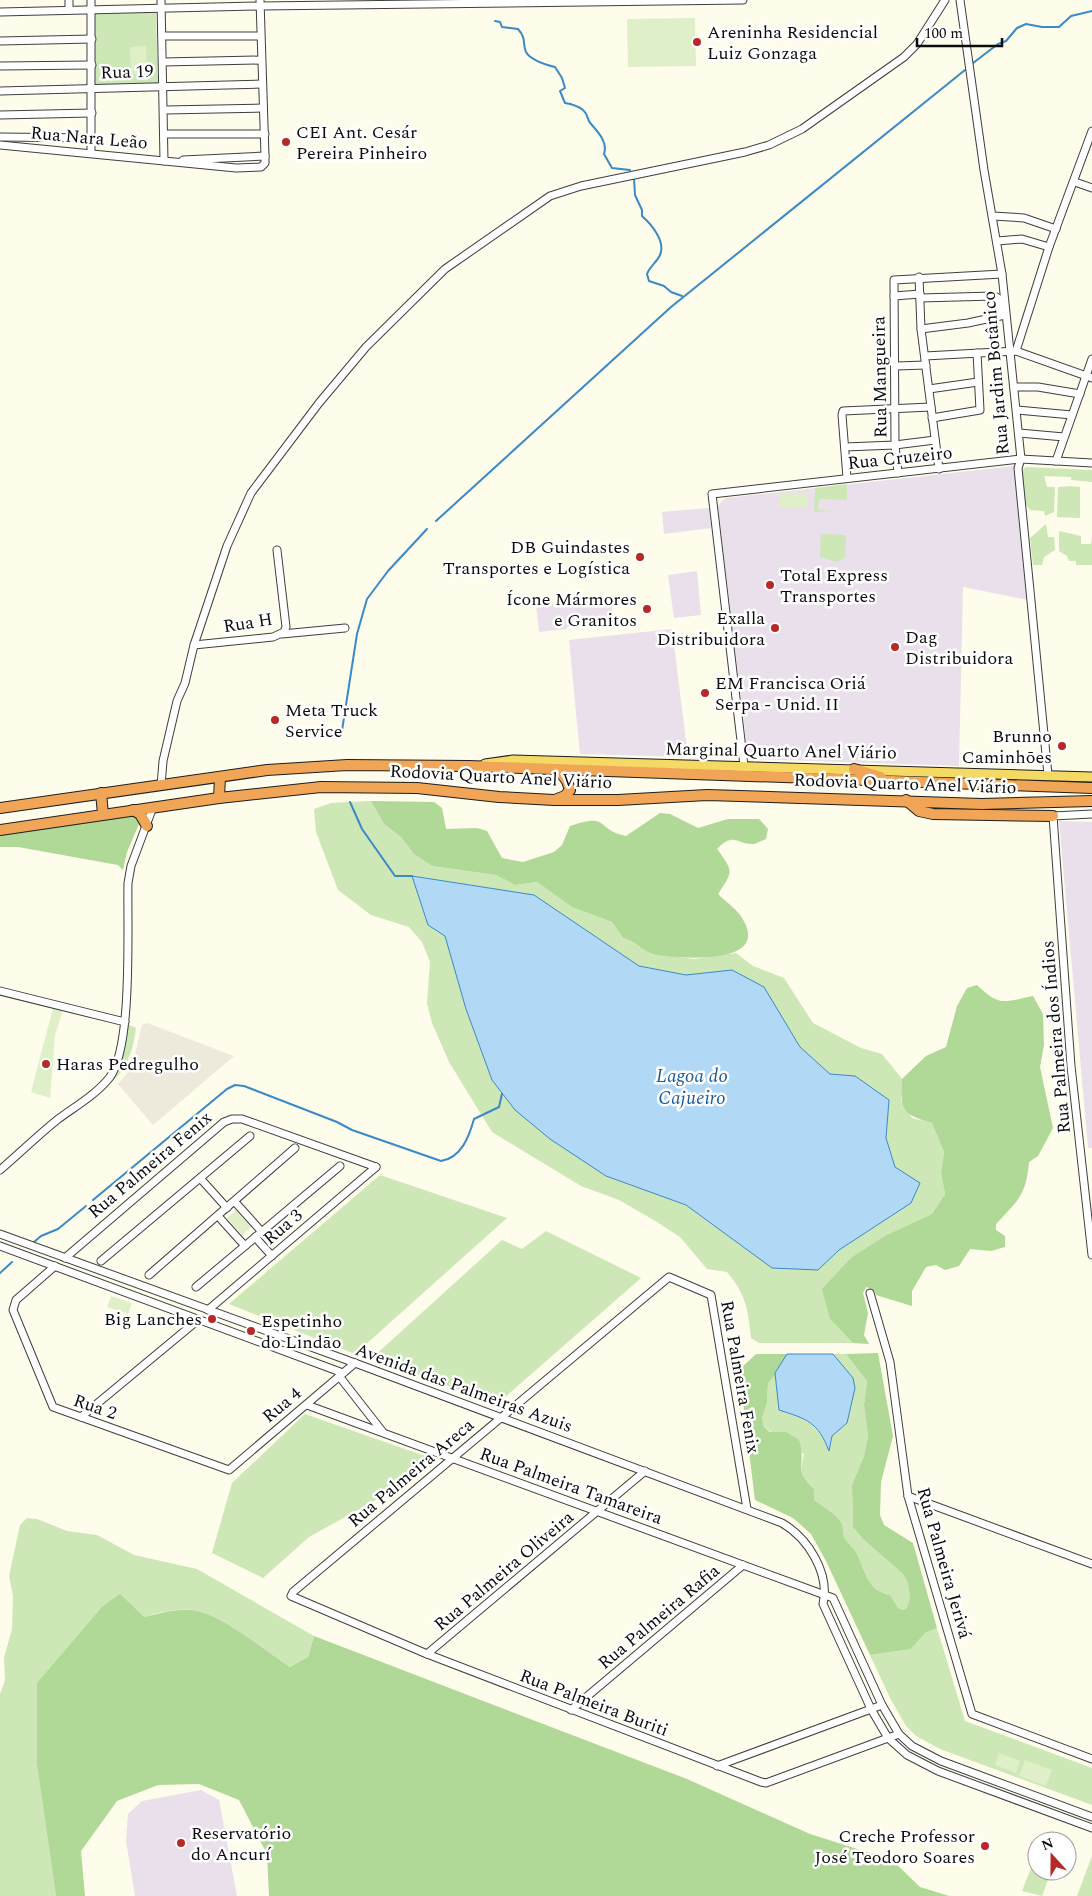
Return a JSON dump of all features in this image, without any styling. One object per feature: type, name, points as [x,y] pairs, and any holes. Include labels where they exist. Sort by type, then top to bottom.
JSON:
[{"type":"highway","name":"Rodovia Quarto Anel Viário","points":[[0,808],[267,770],[328,766],[469,766],[1092,788]]},
{"type":"highway","points":[[554,800],[565,796],[570,790],[567,781],[558,769]]},
{"type":"highway","points":[[854,769],[899,781]]},
{"type":"highway","points":[[219,798],[220,778]]},
{"type":"highway","name":"Rodovia Quarto Anel Viário","points":[[0,830],[219,798],[312,788],[377,787],[554,800],[618,800],[707,795],[906,800],[982,804],[1092,801]]},
{"type":"highway","points":[[1048,787],[1050,803]]},
{"type":"highway","points":[[101,793],[103,814]]},
{"type":"highway","points":[[906,800],[919,811],[933,814],[1053,816]]},
{"type":"highway","points":[[133,810],[140,814],[147,826]]},
{"type":"main road","name":"Marginal Quarto Anel Viário","points":[[469,766],[513,760],[1092,777]]},
{"type":"street","points":[[69,0],[69,10]]},
{"type":"street","points":[[91,0],[91,153]]},
{"type":"street","points":[[161,0],[165,110],[164,161]]},
{"type":"street","points":[[0,12],[162,8],[214,3],[743,0]]},
{"type":"street","points":[[161,786],[163,761],[175,710],[185,683],[194,645],[227,546],[251,493],[260,479],[355,360],[407,305],[446,269],[534,206],[557,194],[600,181],[745,152],[781,140],[802,129],[904,58],[917,44],[945,0]]},
{"type":"street","name":"Rua Jardim Botânico","points":[[960,0],[984,170],[1002,274],[1003,315],[1013,351],[1021,459],[1018,468],[1048,775]]},
{"type":"street","points":[[260,3],[265,156]]},
{"type":"street","points":[[162,36],[260,36]]},
{"type":"street","points":[[0,41],[92,39]]},
{"type":"street","points":[[163,62],[261,60]]},
{"type":"street","points":[[0,66],[92,65]]},
{"type":"street","name":"Rua 19","points":[[0,91],[262,84]]},
{"type":"street","points":[[165,110],[263,108]]},
{"type":"street","points":[[0,115],[92,113]]},
{"type":"street","points":[[1013,351],[1092,131]]},
{"type":"street","points":[[164,134],[265,134]]},
{"type":"street","name":"Rua Nara Leão","points":[[0,138],[92,138]]},
{"type":"street","name":"Rua Nara Leão","points":[[0,145],[164,161],[175,162],[246,168],[264,165],[265,156],[205,158],[175,162]]},
{"type":"street","points":[[1075,182],[1092,188]]},
{"type":"street","points":[[993,216],[1024,218],[1056,228]]},
{"type":"street","points":[[997,242],[1027,240],[1049,247]]},
{"type":"street","points":[[939,469],[921,329],[919,277],[1002,274]]},
{"type":"street","name":"Rua Mangueira","points":[[898,473],[895,445],[894,280],[919,277]]},
{"type":"street","points":[[894,296],[994,296],[998,298],[1003,315],[968,323],[921,329]]},
{"type":"street","points":[[925,356],[1013,351],[1089,377]]},
{"type":"street","points":[[932,418],[979,412],[977,353]]},
{"type":"street","points":[[1056,461],[1080,394],[1089,377],[1092,359]]},
{"type":"street","points":[[896,366],[926,365]]},
{"type":"street","points":[[929,389],[978,382]]},
{"type":"street","points":[[1015,387],[1080,394]]},
{"type":"street","points":[[847,478],[842,415],[844,411],[931,407]]},
{"type":"street","points":[[1017,410],[1072,415]]},
{"type":"street","points":[[1019,433],[1064,437]]},
{"type":"street","points":[[845,446],[895,445],[935,440]]},
{"type":"street","name":"Rua Cruzeiro","points":[[744,766],[712,494],[1021,459],[1092,463]]},
{"type":"street","name":"Rua H","points":[[194,645],[282,634],[286,627],[277,550]]},
{"type":"street","points":[[282,634],[345,628]]},
{"type":"street","points":[[0,1170],[110,1077],[119,1061],[125,1022],[128,882],[131,866],[154,807]]},
{"type":"street","points":[[1053,816],[1092,814]]},
{"type":"street","name":"Rua Palmeira dos Índios","points":[[1053,816],[1071,1066],[1081,1142],[1092,1255]]},
{"type":"street","points":[[0,991],[125,1022]]},
{"type":"street","name":"Rua Palmeira Fenix","points":[[65,1258],[224,1122],[232,1119],[242,1119],[376,1167]]},
{"type":"street","points":[[101,1261],[250,1136]]},
{"type":"street","points":[[149,1275],[295,1148]]},
{"type":"street","points":[[196,1287],[340,1166]]},
{"type":"street","name":"Rua 3","points":[[208,1310],[376,1167]]},
{"type":"street","points":[[200,1178],[227,1208]]},
{"type":"street","points":[[235,1202],[262,1232]]},
{"type":"street","points":[[218,1216],[245,1246]]},
{"type":"street","name":"Avenida das Palmeiras Azuis","points":[[0,1234],[355,1363],[782,1523],[799,1534],[818,1564],[826,1594],[823,1604],[871,1709],[888,1738],[907,1755],[921,1764],[1002,1796],[1092,1828]]},
{"type":"street","points":[[255,1237],[272,1256]]},
{"type":"street","name":"Avenida das Palmeiras Azuis","points":[[0,1246],[341,1374]]},
{"type":"street","name":"Rua 2","points":[[55,1266],[16,1300],[13,1310],[51,1402],[61,1411],[229,1470]]},
{"type":"street","name":"Rua Palmeira Fenix","points":[[669,1277],[710,1295],[747,1509]]},
{"type":"street","name":"Rua Palmeira Areca","points":[[292,1598],[292,1592],[669,1277]]},
{"type":"street","name":"Rua Palmeira Jerivá","points":[[870,1293],[890,1362],[908,1496],[972,1714],[1092,1759]]},
{"type":"street","points":[[80,1417],[198,1320]]},
{"type":"street","name":"Rua 4","points":[[229,1470],[355,1363]]},
{"type":"street","points":[[341,1374],[383,1433]]},
{"type":"street","name":"Rua Palmeira Tamareira","points":[[307,1404],[743,1566],[826,1594]]},
{"type":"street","name":"Rua Palmeira Oliveira","points":[[427,1654],[645,1471]]},
{"type":"street","points":[[908,1496],[1092,1564]]},
{"type":"street","name":"Rua Palmeira Rafia","points":[[571,1710],[743,1566]]},
{"type":"street","points":[[826,1594],[834,1598],[882,1705],[899,1734],[925,1754],[1092,1817]]},
{"type":"street","name":"Rua Palmeira Buriti","points":[[292,1598],[427,1654],[764,1783],[899,1734]]},
{"type":"street","points":[[717,1766],[882,1705]]},
{"type":"shaded area","points":[[1014,466],[1028,600],[963,587],[959,766],[751,759],[748,757],[718,507],[721,502],[726,498]]},
{"type":"shaded area","points":[[709,508],[711,528],[664,534],[662,512]]},
{"type":"shaded area","points":[[697,571],[701,615],[674,618],[668,575]]},
{"type":"shaded area","points":[[611,598],[614,624],[567,627],[567,629],[539,632],[536,605]]},
{"type":"shaded area","points":[[672,629],[688,757],[580,754],[569,640]]},
{"type":"shaded area","points":[[1059,821],[1092,822],[1092,1148],[1088,1148]]},
{"type":"shaded area","points":[[147,1023],[234,1056],[153,1125],[118,1084],[128,1072],[135,1054],[142,1025]]},
{"type":"shaded area","points":[[201,1790],[219,1800],[237,1896],[135,1896],[126,1841],[128,1814],[142,1801]]},
{"type":"green space","points":[[154,11],[156,13],[158,85],[94,87],[94,13]]},
{"type":"green space","points":[[695,18],[696,66],[628,67],[627,19]]},
{"type":"green space","points":[[146,46],[147,74],[131,74],[130,47]]},
{"type":"green space","points":[[1026,467],[1092,470],[1092,482],[1071,480],[1071,477],[1044,476],[1047,487],[1055,487],[1054,512],[1045,516],[1044,511],[1030,510],[1025,503],[1022,470]]},
{"type":"green space","points":[[847,484],[847,500],[819,499],[818,510],[835,511],[814,512],[815,488]]},
{"type":"green space","points":[[1058,487],[1080,487],[1080,518],[1057,517]]},
{"type":"green space","points":[[807,493],[807,508],[779,508],[780,494]]},
{"type":"green space","points":[[1046,524],[1048,537],[1054,537],[1055,550],[1044,557],[1042,565],[1033,565],[1030,538]]},
{"type":"green space","points":[[1059,531],[1081,536],[1081,544],[1091,544],[1092,536],[1092,565],[1076,565],[1076,561],[1069,561],[1067,556],[1059,551]]},
{"type":"green space","points":[[821,534],[846,535],[845,557],[837,562],[820,557]]},
{"type":"green space","points":[[371,801],[384,824],[401,837],[414,854],[432,866],[496,875],[515,885],[537,882],[572,907],[612,922],[623,938],[633,940],[650,953],[694,959],[736,953],[753,966],[784,978],[813,1023],[861,1048],[882,1054],[902,1079],[901,1100],[912,1118],[932,1123],[944,1152],[941,1173],[945,1194],[932,1214],[886,1236],[830,1319],[853,1343],[759,1343],[751,1338],[745,1302],[727,1272],[707,1269],[680,1237],[657,1222],[619,1200],[581,1186],[492,1132],[449,1062],[432,1023],[427,1003],[430,962],[422,942],[409,927],[371,915],[338,890],[316,832],[314,809],[331,803]],"holes":[[[413,876],[534,895],[639,966],[686,975],[732,970],[763,987],[800,1047],[830,1074],[855,1076],[889,1100],[886,1138],[895,1168],[881,1223],[839,1250],[818,1270],[772,1268],[686,1205],[606,1176],[492,1080],[466,1009],[445,936],[428,925]]]},
{"type":"green space","points":[[371,801],[434,802],[442,808],[446,829],[477,828],[487,831],[502,858],[523,862],[554,852],[562,845],[570,826],[583,822],[598,821],[610,830],[626,836],[660,813],[670,814],[698,828],[728,819],[759,819],[768,829],[766,839],[754,844],[732,840],[717,849],[730,871],[727,880],[718,894],[740,915],[748,932],[746,944],[735,952],[701,958],[649,953],[632,941],[623,938],[612,922],[572,907],[537,882],[515,885],[496,875],[432,866],[414,854],[401,837],[384,824]]},
{"type":"green space","points":[[134,815],[140,820],[127,852],[123,870],[118,865],[18,847],[0,847],[0,833]]},
{"type":"green space","points":[[977,985],[991,997],[1002,1001],[1033,996],[1043,1014],[1044,1045],[1040,1067],[1053,1128],[1038,1156],[1029,1162],[1026,1183],[1020,1197],[996,1224],[996,1230],[1005,1236],[1005,1247],[991,1251],[970,1249],[959,1266],[945,1270],[936,1265],[926,1267],[912,1291],[912,1306],[876,1295],[874,1290],[866,1287],[863,1293],[868,1313],[864,1335],[869,1344],[853,1343],[830,1319],[822,1289],[851,1258],[885,1236],[932,1214],[945,1194],[941,1173],[944,1152],[932,1123],[914,1117],[905,1109],[902,1098],[902,1079],[926,1056],[946,1047],[957,1006],[967,988]]},
{"type":"green space","name":"Haras Pedregulho","points":[[53,1008],[63,1010],[55,1035],[50,1098],[31,1092]]},
{"type":"green space","points":[[127,1024],[136,1028],[130,1054],[123,1069],[105,1087],[121,1062]]},
{"type":"green space","points":[[380,1175],[507,1218],[355,1354],[229,1304]]},
{"type":"green space","points":[[236,1210],[251,1227],[242,1235],[227,1218]]},
{"type":"green space","points":[[546,1231],[641,1278],[497,1404],[372,1358],[502,1240],[522,1249]]},
{"type":"green space","points":[[111,1296],[132,1303],[128,1314],[107,1307]]},
{"type":"green space","points":[[878,1353],[893,1436],[881,1482],[880,1515],[884,1525],[913,1543],[937,1628],[925,1633],[911,1649],[870,1655],[826,1561],[811,1534],[793,1518],[755,1500],[739,1370],[756,1354],[787,1354],[782,1366],[768,1383],[767,1403],[762,1418],[764,1427],[770,1432],[786,1432],[799,1440],[802,1455],[802,1471],[807,1482],[814,1489],[814,1500],[839,1519],[844,1537],[856,1552],[868,1579],[876,1589],[890,1595],[898,1608],[903,1610],[907,1608],[910,1598],[908,1583],[903,1574],[863,1539],[853,1527],[852,1485],[864,1456],[868,1436],[864,1405],[867,1381],[846,1354]]},
{"type":"green space","points":[[833,1354],[846,1354],[867,1381],[864,1405],[868,1436],[864,1456],[852,1485],[853,1527],[863,1539],[903,1574],[908,1583],[910,1598],[907,1608],[903,1610],[898,1608],[890,1595],[876,1589],[868,1579],[856,1552],[844,1537],[839,1519],[814,1500],[814,1489],[802,1474],[804,1454],[764,1427],[762,1418],[767,1403],[768,1383],[775,1373],[779,1410],[810,1423],[820,1433],[829,1450],[832,1436],[847,1423],[853,1378]]},
{"type":"green space","points":[[305,1414],[425,1456],[374,1501],[309,1537],[263,1578],[212,1553],[232,1483]]},
{"type":"green space","points":[[27,1518],[37,1519],[67,1531],[97,1535],[134,1555],[197,1569],[314,1636],[308,1657],[290,1667],[235,1629],[201,1612],[180,1610],[144,1617],[37,1765],[56,1896],[0,1896],[0,1694],[5,1680],[4,1658],[12,1629],[13,1596],[9,1576],[20,1525]]},
{"type":"green space","points":[[120,1594],[144,1617],[187,1610],[194,1610],[212,1616],[247,1636],[290,1667],[308,1657],[314,1636],[687,1779],[810,1834],[892,1860],[920,1887],[949,1896],[269,1896],[267,1854],[239,1800],[199,1784],[158,1785],[117,1801],[81,1851],[85,1896],[56,1896],[37,1765],[37,1683],[103,1606]]},
{"type":"green space","points":[[937,1628],[965,1721],[1092,1768],[1092,1805],[940,1749],[916,1736],[906,1726],[891,1700],[870,1655],[911,1649],[925,1633]]},
{"type":"green space","points":[[999,1753],[1020,1761],[1016,1773],[995,1765]]},
{"type":"green space","points":[[1025,1760],[1052,1770],[1046,1786],[1019,1776]]},
{"type":"green space","points":[[1092,1856],[1092,1896],[1077,1896]]},
{"type":"green space","points":[[1027,1878],[1027,1881],[1047,1881],[1042,1896],[1022,1891]]},
{"type":"water","name":"Lagoa do Cajueiro","points":[[412,876],[534,895],[639,966],[686,975],[732,970],[764,987],[800,1047],[830,1074],[855,1076],[889,1100],[886,1138],[895,1167],[920,1183],[911,1203],[839,1250],[818,1270],[772,1268],[686,1205],[606,1176],[550,1139],[515,1110],[492,1080],[466,1009],[445,936],[428,925]]},
{"type":"water","points":[[787,1354],[833,1354],[853,1378],[855,1388],[847,1423],[832,1436],[829,1451],[825,1441],[810,1423],[779,1410],[775,1373]]},
{"type":"waterway","points":[[973,63],[998,44],[1006,41],[1017,28],[1026,24],[1042,27],[1059,27],[1071,16],[1092,11]]},
{"type":"waterway","points":[[495,21],[500,22],[502,27],[518,29],[528,55],[539,62],[555,67],[562,78],[565,88],[560,91],[565,103],[577,106],[585,112],[602,138],[605,145],[604,154],[612,168],[630,170]]},
{"type":"waterway","points":[[436,521],[671,307],[965,70]]},
{"type":"waterway","points":[[634,178],[635,195],[642,210],[642,216],[653,228],[661,244],[660,255],[647,274],[649,281],[664,286],[671,292],[682,296]]},
{"type":"waterway","points":[[341,737],[357,634],[367,599],[388,571],[427,529]]},
{"type":"waterway","points":[[350,802],[362,829],[395,876],[412,876]]},
{"type":"waterway","points":[[93,1200],[227,1089],[235,1085],[244,1086],[337,1122],[352,1130],[441,1161],[454,1156],[459,1151],[470,1133],[474,1119],[499,1107],[502,1094]]},
{"type":"waterway","points":[[34,1242],[41,1236],[58,1229],[86,1206]]},
{"type":"waterway","points":[[0,1273],[12,1262]]},
{"type":"place","name":"Areninha Residencial Luiz Gonzaga","points":[[697,42]]},
{"type":"place","name":"CEI Ant. Cesár Pereira Pinheiro","points":[[286,142]]},
{"type":"place","name":"DB Guindastes Transportes e Logística","points":[[640,557]]},
{"type":"place","name":"Total Express Transportes","points":[[770,585]]},
{"type":"place","name":"Ícone Mármores e Granitos","points":[[647,609]]},
{"type":"place","name":"Exalla Distribuidora","points":[[775,628]]},
{"type":"place","name":"Dag Distribuidora","points":[[895,647]]},
{"type":"place","name":"EM Francisca Oriá Serpa - Unid. II","points":[[705,693]]},
{"type":"place","name":"Meta Truck Service","points":[[275,720]]},
{"type":"place","name":"Brunno Caminhões","points":[[1062,746]]},
{"type":"place","name":"Haras Pedregulho","points":[[46,1064]]},
{"type":"place","name":"Big Lanches","points":[[212,1319]]},
{"type":"place","name":"Espetinho do Lindão","points":[[251,1331]]},
{"type":"place","name":"Reservatório do Ancurí","points":[[181,1843]]},
{"type":"place","name":"Creche Professor José Teodoro Soares","points":[[985,1846]]}]
